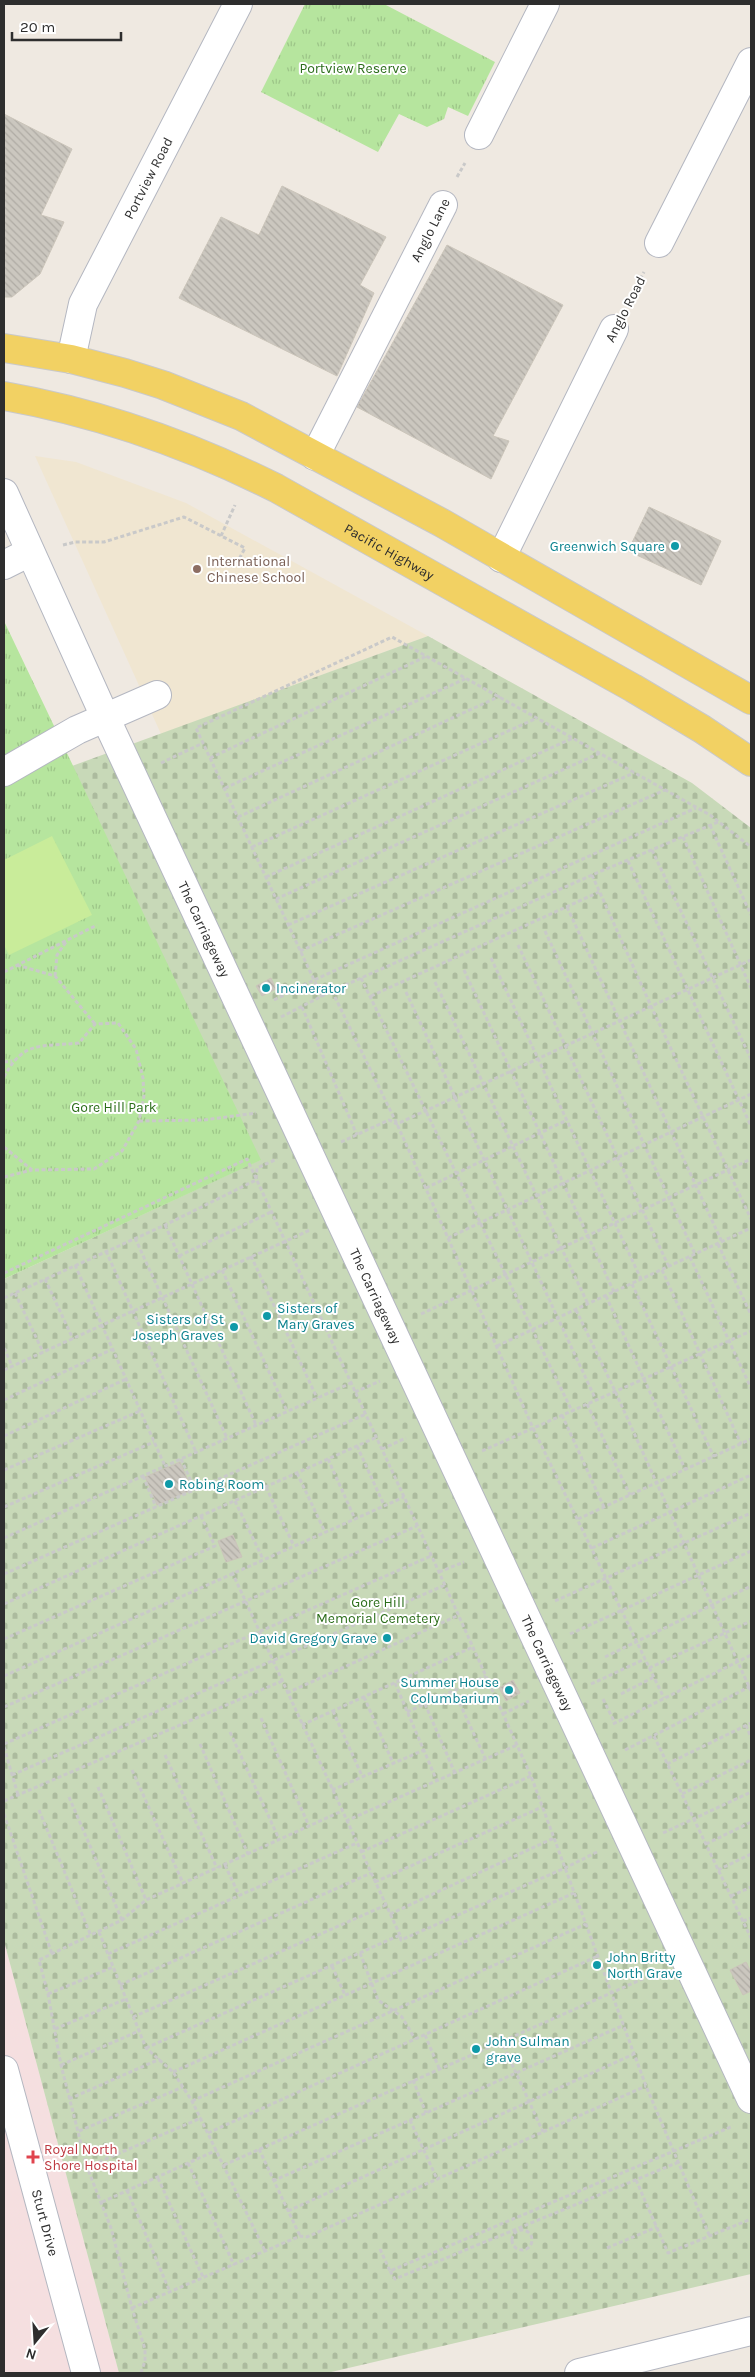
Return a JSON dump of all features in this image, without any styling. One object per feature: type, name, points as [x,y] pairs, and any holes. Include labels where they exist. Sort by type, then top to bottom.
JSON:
[{"type":"main road","points":[[4,348],[71,358],[163,385],[241,416],[442,523],[751,700]]},
{"type":"main road","name":"Pacific Highway","points":[[4,396],[71,410],[162,437],[228,464],[276,488],[633,688],[702,729],[751,762]]},
{"type":"street","name":"Portview Road","points":[[71,358],[83,304],[238,4]]},
{"type":"street","points":[[479,135],[545,4]]},
{"type":"street","points":[[659,243],[751,62]]},
{"type":"street","name":"Anglo Lane","points":[[315,456],[443,205]]},
{"type":"street","name":"Anglo Road","points":[[501,558],[614,329]]},
{"type":"street","name":"The Carriageway","points":[[4,493],[105,717],[751,2099]]},
{"type":"street","points":[[4,565],[30,552]]},
{"type":"street","points":[[4,772],[77,730],[157,695]]},
{"type":"street","name":"Sturt Drive","points":[[4,2070],[86,2373]]},
{"type":"street","points":[[579,2373],[751,2332]]},
{"type":"path","name":"Anglo Lane","points":[[443,205],[479,135]]},
{"type":"path","name":"Anglo Road","points":[[614,329],[659,243]]},
{"type":"path","points":[[221,536],[235,505]]},
{"type":"path","points":[[30,552],[75,542],[104,542],[184,517],[245,548],[237,563]]},
{"type":"path","points":[[322,997],[196,728],[392,636],[696,807],[751,847]]},
{"type":"path","points":[[210,758],[427,656]]},
{"type":"path","points":[[224,788],[468,678]]},
{"type":"path","points":[[238,817],[500,696]]},
{"type":"path","points":[[252,847],[537,717]]},
{"type":"path","points":[[266,877],[574,738]]},
{"type":"path","points":[[133,776],[204,744]]},
{"type":"path","points":[[276,899],[600,753]]},
{"type":"path","points":[[288,925],[634,773]]},
{"type":"path","points":[[300,951],[666,790]]},
{"type":"path","points":[[248,1022],[314,980],[696,807]]},
{"type":"path","points":[[248,1022],[302,1007],[332,991],[592,875],[719,822]]},
{"type":"path","points":[[710,825],[751,915]]},
{"type":"path","points":[[682,837],[751,988]]},
{"type":"path","points":[[652,850],[751,1059]]},
{"type":"path","points":[[628,861],[751,1126]]},
{"type":"path","points":[[592,875],[751,1219]]},
{"type":"path","points":[[370,996],[599,892]]},
{"type":"path","points":[[567,906],[671,1132],[751,1315]]},
{"type":"path","points":[[4,972],[97,925]]},
{"type":"path","points":[[545,932],[695,1254]]},
{"type":"path","points":[[55,976],[56,956],[67,940]]},
{"type":"path","points":[[518,945],[669,1267]]},
{"type":"path","points":[[491,958],[641,1279]]},
{"type":"path","points":[[256,1180],[257,1168],[358,1135],[388,1120],[397,1124],[751,960]]},
{"type":"path","points":[[17,965],[55,976],[95,1024]]},
{"type":"path","points":[[464,970],[614,1292]]},
{"type":"path","points":[[361,978],[572,1411]]},
{"type":"path","points":[[435,982],[588,1304]]},
{"type":"path","points":[[332,991],[397,1124],[533,1428],[664,1698]]},
{"type":"path","points":[[406,992],[596,1400]]},
{"type":"path","points":[[302,1007],[358,1135]]},
{"type":"path","points":[[4,1062],[12,1060],[27,1049],[79,1042],[95,1024],[118,1023],[136,1050],[143,1078],[144,1096],[139,1121],[122,1151],[94,1169],[32,1170],[4,1176]]},
{"type":"path","points":[[4,1077],[12,1060]]},
{"type":"path","points":[[448,1238],[751,1094]]},
{"type":"path","points":[[139,1121],[204,1120],[288,1109]]},
{"type":"path","points":[[426,1188],[567,1120]]},
{"type":"path","points":[[4,1147],[32,1170]]},
{"type":"path","points":[[4,1273],[247,1159],[432,1556],[531,1776],[646,2086],[710,2237]]},
{"type":"path","points":[[391,1328],[472,1292],[751,1159]]},
{"type":"path","points":[[4,1298],[165,1225],[256,1180]]},
{"type":"path","points":[[179,1256],[271,1212]]},
{"type":"path","points":[[4,1370],[339,1216]]},
{"type":"path","points":[[165,1225],[256,1425]]},
{"type":"path","points":[[497,1346],[751,1228]]},
{"type":"path","points":[[136,1238],[227,1438]]},
{"type":"path","points":[[106,1252],[196,1452]]},
{"type":"path","points":[[252,1256],[317,1398]]},
{"type":"path","points":[[690,1257],[751,1388]]},
{"type":"path","points":[[75,1266],[165,1466]]},
{"type":"path","points":[[222,1270],[287,1412]]},
{"type":"path","points":[[662,1270],[740,1444]]},
{"type":"path","points":[[45,1279],[73,1339]]},
{"type":"path","points":[[632,1284],[673,1366],[714,1457]]},
{"type":"path","points":[[16,1293],[43,1352]]},
{"type":"path","points":[[606,1296],[686,1470]]},
{"type":"path","points":[[751,1299],[751,1315]]},
{"type":"path","points":[[576,1310],[658,1482],[751,1688],[595,1764]]},
{"type":"path","points":[[454,1463],[751,1331]]},
{"type":"path","points":[[4,1348],[12,1366]]},
{"type":"path","points":[[4,1400],[113,1349]]},
{"type":"path","points":[[4,1436],[126,1379]]},
{"type":"path","points":[[4,1538],[351,1383]]},
{"type":"path","points":[[587,1404],[630,1495]]},
{"type":"path","points":[[4,1470],[140,1410]]},
{"type":"path","points":[[4,1574],[366,1414]]},
{"type":"path","points":[[562,1415],[604,1507]]},
{"type":"path","points":[[4,1604],[377,1438]]},
{"type":"path","points":[[578,1519],[751,1440]]},
{"type":"path","points":[[4,1507],[154,1442]]},
{"type":"path","points":[[357,1446],[384,1505]]},
{"type":"path","points":[[181,1458],[194,1490]]},
{"type":"path","points":[[328,1459],[354,1519]]},
{"type":"path","points":[[296,1473],[325,1532]]},
{"type":"path","points":[[592,1548],[751,1475]]},
{"type":"path","points":[[143,1476],[156,1507]]},
{"type":"path","points":[[266,1487],[294,1544]]},
{"type":"path","points":[[4,1676],[294,1544],[404,1497]]},
{"type":"path","points":[[235,1501],[263,1558]]},
{"type":"path","points":[[525,1615],[751,1513]]},
{"type":"path","points":[[4,1639],[215,1546],[202,1516]]},
{"type":"path","points":[[4,1707],[417,1526]]},
{"type":"path","points":[[540,1648],[751,1551]]},
{"type":"path","points":[[18,1796],[4,1746],[432,1556]]},
{"type":"path","points":[[232,1572],[401,1940],[565,1868],[631,1841],[694,1819],[751,1792]]},
{"type":"path","points":[[12,1775],[445,1585]]},
{"type":"path","points":[[604,1657],[751,1586]]},
{"type":"path","points":[[287,1693],[459,1615]]},
{"type":"path","points":[[649,1668],[751,1621]]},
{"type":"path","points":[[302,1725],[473,1647]]},
{"type":"path","points":[[583,1738],[751,1655]]},
{"type":"path","points":[[563,1696],[645,1659]]},
{"type":"path","points":[[407,1712],[486,1676]]},
{"type":"path","points":[[620,1694],[654,1677]]},
{"type":"path","points":[[4,1801],[282,1682]]},
{"type":"path","points":[[395,1683],[438,1781]]},
{"type":"path","points":[[454,1691],[486,1760]]},
{"type":"path","points":[[364,1697],[393,1763]]},
{"type":"path","points":[[425,1704],[455,1773]]},
{"type":"path","points":[[333,1711],[362,1776]]},
{"type":"path","points":[[261,1718],[309,1826]]},
{"type":"path","points":[[667,1764],[751,1723]]},
{"type":"path","points":[[746,1726],[751,1738]]},
{"type":"path","points":[[230,1732],[279,1839]]},
{"type":"path","points":[[654,1736],[751,1938]]},
{"type":"path","points":[[200,1744],[248,1854]]},
{"type":"path","points":[[346,1821],[517,1745]]},
{"type":"path","points":[[332,1790],[424,1750]]},
{"type":"path","points":[[165,1755],[217,1868]]},
{"type":"path","points":[[682,1794],[751,1760]]},
{"type":"path","points":[[132,1770],[183,1883]]},
{"type":"path","points":[[361,1852],[531,1776]]},
{"type":"path","points":[[98,1787],[146,1900]]},
{"type":"path","points":[[70,1797],[122,1920]]},
{"type":"path","points":[[375,1882],[542,1807]]},
{"type":"path","points":[[39,1810],[91,1936]]},
{"type":"path","points":[[141,2373],[145,2361],[145,2349],[102,2202],[87,2167],[61,2065],[48,1994],[39,1960],[122,1920],[146,1900],[342,1811]]},
{"type":"path","points":[[4,1814],[52,1954]]},
{"type":"path","points":[[706,1844],[751,1822]]},
{"type":"path","points":[[390,1914],[554,1838]]},
{"type":"path","points":[[108,1954],[357,1843]]},
{"type":"path","points":[[718,1870],[751,1854]]},
{"type":"path","points":[[225,1865],[239,1895]]},
{"type":"path","points":[[120,1985],[371,1873]]},
{"type":"path","points":[[731,1896],[751,1887]]},
{"type":"path","points":[[173,2072],[574,1893]]},
{"type":"path","points":[[133,2017],[386,1905]]},
{"type":"path","points":[[743,1921],[751,1918]]},
{"type":"path","points":[[192,2100],[586,1924]]},
{"type":"path","points":[[99,1932],[146,2048],[173,2072],[192,2100],[265,2250]]},
{"type":"path","points":[[146,2048],[400,1935]]},
{"type":"path","points":[[360,1953],[378,2000],[402,2017],[416,2039]]},
{"type":"path","points":[[208,2133],[598,1956]]},
{"type":"path","points":[[224,2165],[501,2040],[686,1960]]},
{"type":"path","points":[[332,1966],[345,1995]]},
{"type":"path","points":[[48,1994],[113,1967]]},
{"type":"path","points":[[55,2029],[126,1999]]},
{"type":"path","points":[[274,2181],[624,2025]]},
{"type":"path","points":[[61,2065],[139,2031]]},
{"type":"path","points":[[425,2035],[439,2068]]},
{"type":"path","points":[[501,2040],[543,2132]]},
{"type":"path","points":[[288,2211],[634,2054]]},
{"type":"path","points":[[69,2099],[160,2059]]},
{"type":"path","points":[[413,2080],[426,2113]]},
{"type":"path","points":[[132,2308],[265,2250],[300,2236],[307,2237],[646,2086]]},
{"type":"path","points":[[79,2131],[183,2087]]},
{"type":"path","points":[[87,2167],[200,2118]]},
{"type":"path","points":[[410,2120],[437,2179]]},
{"type":"path","points":[[390,2271],[734,2125]]},
{"type":"path","points":[[258,2149],[300,2236]]},
{"type":"path","points":[[102,2202],[217,2150]]},
{"type":"path","points":[[380,2249],[395,2279],[679,2162]]},
{"type":"path","points":[[188,2163],[234,2264]]},
{"type":"path","points":[[158,2178],[203,2277]]},
{"type":"path","points":[[636,2180],[668,2253],[751,2219]]},
{"type":"path","points":[[127,2190],[170,2292]]},
{"type":"path","points":[[607,2248],[657,2227]]},
{"type":"path","points":[[518,2229],[531,2234],[531,2245],[526,2249],[516,2249],[512,2244],[512,2237],[518,2229]]},
{"type":"shaded area","name":"International Chinese School","points":[[35,456],[76,462],[186,503],[428,636],[161,734]]},
{"type":"shaded area","name":"Royal North Shore Hospital","points":[[4,1941],[119,2373],[4,2373]]},
{"type":"green space","name":"Portview Reserve","points":[[305,4],[384,4],[495,62],[468,116],[448,107],[444,119],[427,127],[399,114],[378,152],[261,92]]},
{"type":"green space","name":"Gore Hill Park","points":[[4,621],[261,1160],[4,1279]]},
{"type":"green space","name":"Gore Hill Memorial Cemetery","points":[[428,636],[692,783],[751,828],[751,2274],[327,2373],[119,2373],[4,1941],[4,1279],[260,1160],[72,766]]},
{"type":"green space","points":[[52,836],[92,915],[9,955],[4,945],[4,860]]},
{"type":"building","points":[[4,114],[72,149],[41,215],[64,222],[40,274],[12,297],[4,297]]},
{"type":"building","points":[[282,186],[386,237],[360,285],[374,293],[337,376],[179,298],[221,217],[259,235]]},
{"type":"building","points":[[447,245],[563,305],[493,436],[509,441],[491,479],[357,407]]},
{"type":"building","name":"Greenwich Square","points":[[649,507],[721,541],[701,585],[628,551]]},
{"type":"building","name":"Incinerator","points":[[271,978],[276,989],[262,996],[256,986]]},
{"type":"building","name":"Robing Room","points":[[180,1462],[192,1490],[157,1505],[145,1477]]},
{"type":"building","points":[[233,1535],[242,1557],[226,1562],[218,1541]]},
{"type":"building","name":"Summer House Columbarium","points":[[513,1680],[520,1693],[506,1701],[499,1688]]},
{"type":"building","points":[[746,1962],[751,1972],[751,1991],[743,1995],[730,1970]]},
{"type":"place","name":"Greenwich Square","points":[[675,546]]},
{"type":"place","name":"International Chinese School","points":[[197,569]]},
{"type":"place","name":"Incinerator","points":[[266,988]]},
{"type":"place","name":"Sisters of Mary Graves","points":[[267,1316]]},
{"type":"place","name":"Sisters of St Joseph Graves","points":[[234,1327]]},
{"type":"place","name":"Robing Room","points":[[169,1484]]},
{"type":"place","name":"David Gregory Grave","points":[[387,1638]]},
{"type":"place","name":"Summer House Columbarium","points":[[509,1690]]},
{"type":"place","name":"John Britty North Grave","points":[[597,1965]]},
{"type":"place","name":"John Sulman grave","points":[[476,2049]]},
{"type":"place","name":"Royal North Shore Hospital","points":[[33,2157]]}]
